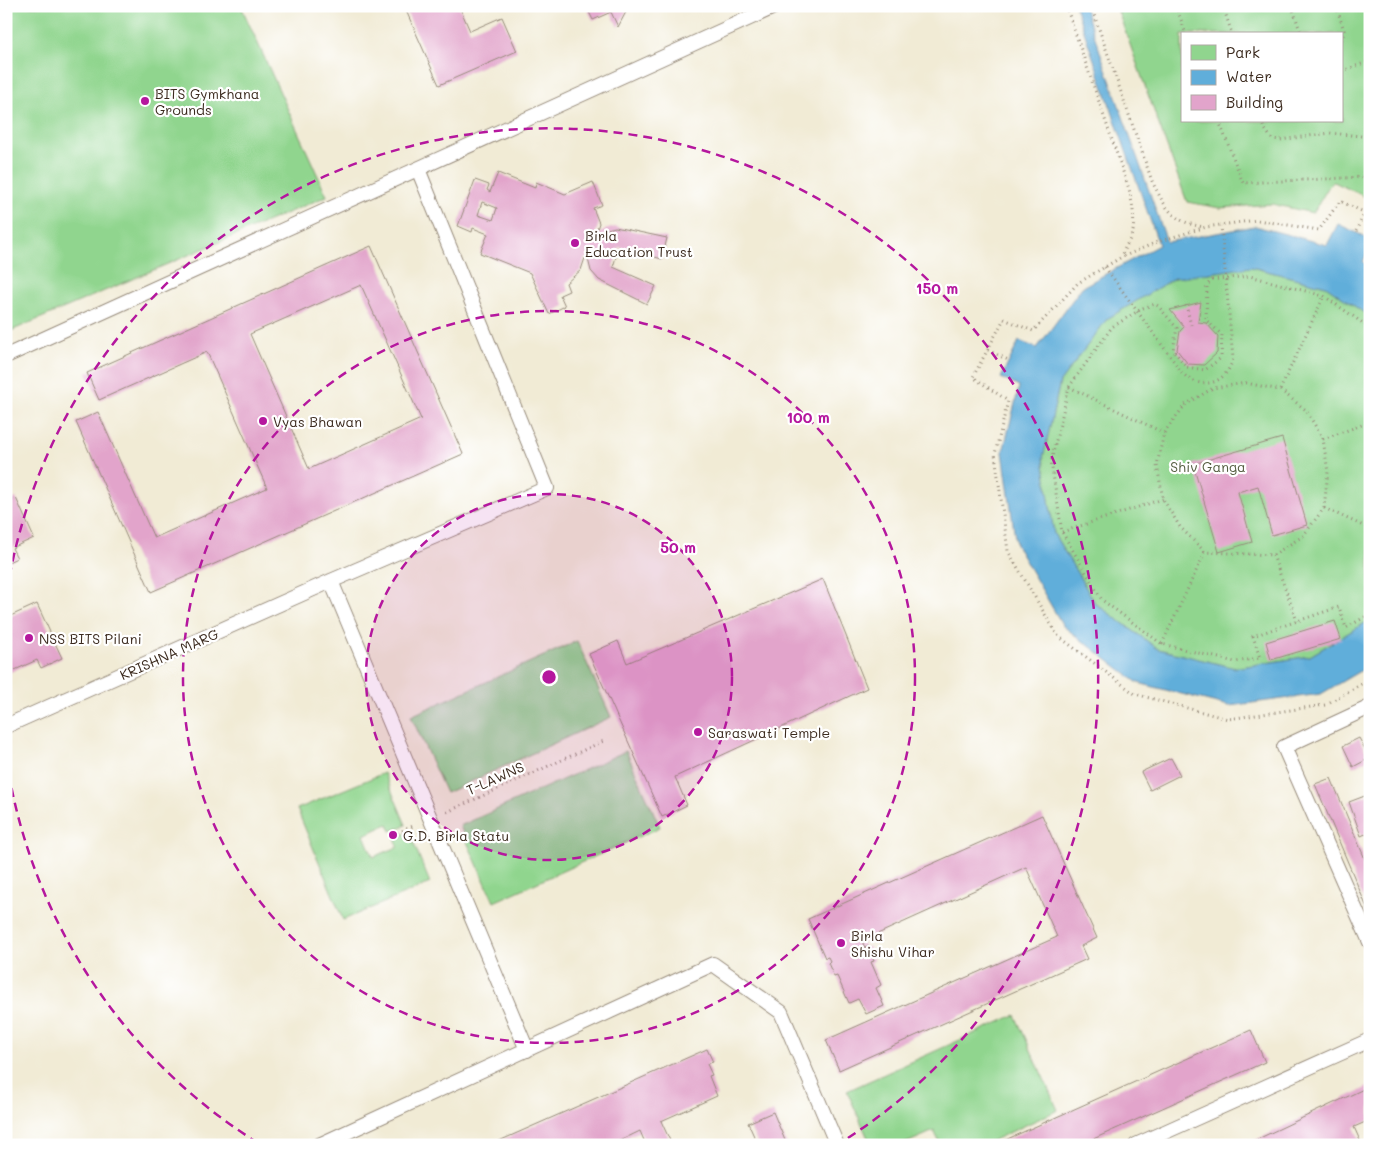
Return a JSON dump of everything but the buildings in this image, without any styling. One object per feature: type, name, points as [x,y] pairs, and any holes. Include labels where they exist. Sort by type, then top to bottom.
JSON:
[{"type":"lane","points":[[6,356],[776,6]]},
{"type":"lane","name":"KRISHNA MARG","points":[[6,726],[547,488],[418,170]]},
{"type":"lane","points":[[331,582],[527,1050]]},
{"type":"lane","points":[[1370,708],[1284,747],[1370,942]]},
{"type":"lane","points":[[319,1145],[713,964],[780,1012],[837,1145]]},
{"type":"lane","points":[[1136,1145],[1370,1040]]},
{"type":"path","points":[[1066,6],[1129,189],[1133,210],[1133,232],[1120,258]]},
{"type":"path","points":[[1091,6],[1152,181],[1161,200],[1175,218],[1190,224],[1206,227]]},
{"type":"path","points":[[1176,6],[1185,32]]},
{"type":"path","points":[[1223,6],[1231,32]]},
{"type":"path","points":[[1292,6],[1300,32]]},
{"type":"path","points":[[1336,6],[1344,32]]},
{"type":"path","points":[[1344,69],[1370,61]]},
{"type":"path","points":[[1219,122],[1243,183],[1365,177],[1370,179]]},
{"type":"path","points":[[1262,122],[1264,128],[1272,138],[1280,140],[1330,133],[1370,137]]},
{"type":"path","points":[[1370,214],[1340,201],[1320,230],[1257,220],[1206,227],[1157,242],[1120,258],[1078,283],[1033,331],[1004,319],[973,377],[1008,401],[995,454],[1008,551],[1057,635],[1135,694],[1228,718],[1324,705],[1370,679]]},
{"type":"path","points":[[1356,231],[1365,212]]},
{"type":"path","points":[[1105,267],[1183,374],[1189,380],[1197,383],[1212,383],[1228,372],[1233,358],[1221,226]]},
{"type":"path","points":[[1370,328],[1324,296],[1250,276],[1212,280],[1207,285],[1206,320],[1222,335],[1222,358],[1205,370],[1187,367],[1173,350],[1177,328],[1158,306],[1151,304],[1112,327],[1069,387],[1051,461],[1062,532],[1102,600],[1162,644],[1235,662],[1260,658],[1253,636],[1339,607],[1346,628],[1370,614]]},
{"type":"path","points":[[1280,390],[1324,296]]},
{"type":"path","points":[[1186,305],[1190,325]]},
{"type":"path","points":[[988,350],[1008,360]]},
{"type":"path","points":[[1246,383],[1280,390],[1306,410],[1323,439],[1328,472],[1324,508],[1303,536],[1273,555],[1205,552],[1180,527],[1163,499],[1157,465],[1164,433],[1185,406],[1213,388],[1246,383]]},
{"type":"path","points":[[1069,387],[1164,433]]},
{"type":"path","points":[[1323,439],[1370,422]]},
{"type":"path","points":[[1062,532],[1163,499]]},
{"type":"path","points":[[1324,508],[1370,529]]},
{"type":"path","points":[[1162,644],[1205,552]]},
{"type":"path","points":[[1273,555],[1297,621]]},
{"type":"path","name":"T-LAWNS","points":[[393,835],[606,740]]},
{"type":"green space","name":"BITS Gymkhana Grounds","points":[[6,6],[241,6],[327,196],[6,333]]},
{"type":"green space","points":[[1116,6],[1370,6],[1370,199],[1332,181],[1313,213],[1272,204],[1220,208],[1187,202]]},
{"type":"green space","name":"Shiv Ganga","points":[[1251,267],[1326,286],[1370,317],[1370,620],[1310,656],[1234,668],[1158,649],[1095,603],[1054,534],[1043,458],[1060,382],[1107,319],[1174,278]]},
{"type":"green space","points":[[577,641],[611,717],[446,793],[411,716]]},
{"type":"green space","points":[[626,751],[660,827],[494,902],[460,826]]},
{"type":"green space","points":[[384,773],[406,825],[391,831],[388,824],[364,835],[373,857],[398,847],[395,838],[409,832],[430,883],[343,920],[297,809]]},
{"type":"green space","points":[[1015,1015],[1058,1110],[983,1145],[941,1145],[934,1131],[902,1145],[871,1145],[847,1091]]},
{"type":"water","points":[[1075,6],[1084,6],[1167,242],[1255,226],[1327,245],[1338,224],[1370,239],[1370,247],[1363,262],[1370,268],[1370,317],[1326,286],[1251,267],[1174,278],[1107,319],[1060,382],[1043,458],[1054,534],[1095,603],[1158,649],[1235,668],[1310,656],[1370,620],[1370,665],[1321,694],[1229,706],[1138,683],[1063,626],[1016,545],[1003,452],[1019,387],[1001,378],[1019,341],[1037,348],[1082,287],[1159,245]]},
{"type":"place","name":"BITS Gymkhana Grounds","points":[[145,101]]},
{"type":"place","name":"Birla Education Trust","points":[[575,243]]},
{"type":"place","name":"Vyas Bhawan","points":[[263,421]]},
{"type":"place","name":"NSS BITS Pilani","points":[[29,638]]},
{"type":"place","name":"Saraswati Temple","points":[[698,732]]},
{"type":"place","name":"G.D. Birla Statu","points":[[393,835]]},
{"type":"place","name":"Birla Shishu Vihar","points":[[841,943]]}]
